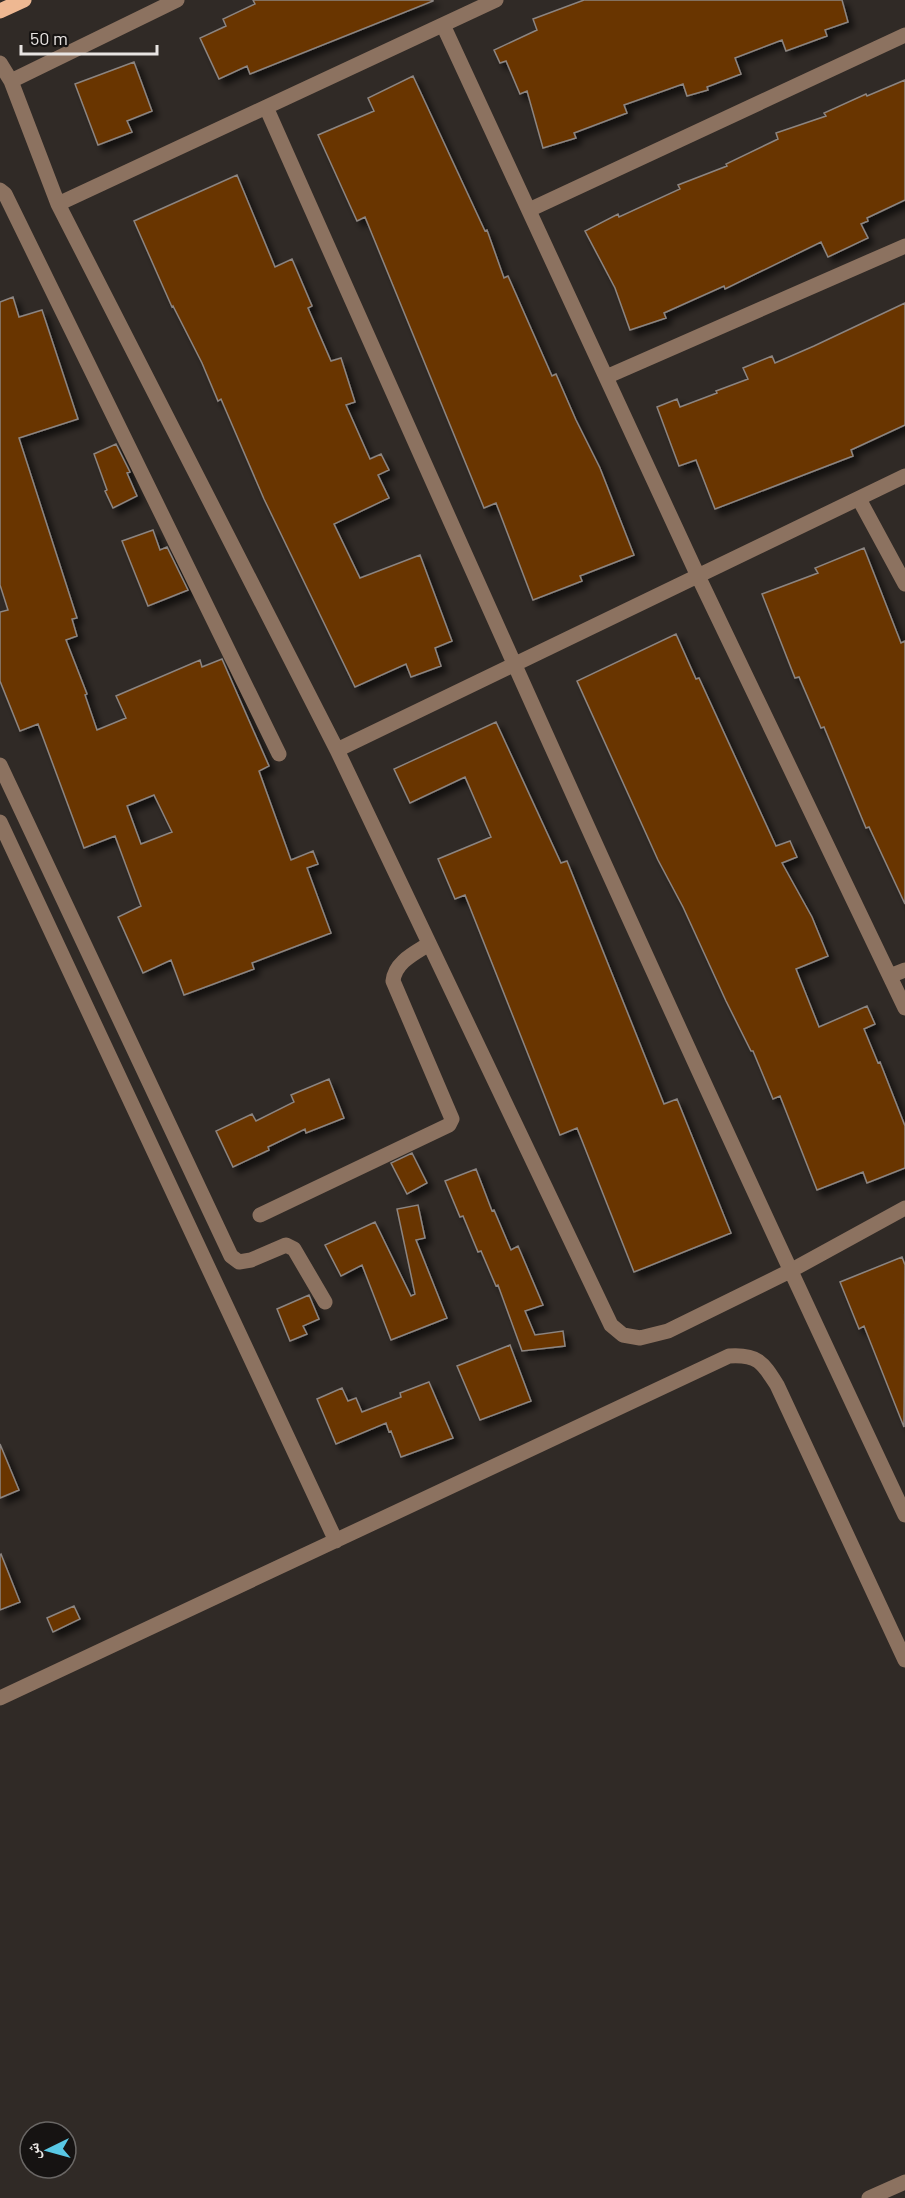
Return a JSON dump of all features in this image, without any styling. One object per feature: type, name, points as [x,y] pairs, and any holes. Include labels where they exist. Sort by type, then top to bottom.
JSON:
[{"type":"main road","points":[[0,11],[24,0]]},
{"type":"street","points":[[11,81],[177,0]]},
{"type":"street","points":[[57,204],[496,0]]},
{"type":"street","points":[[443,25],[698,576],[905,1008]]},
{"type":"street","points":[[528,210],[905,35]]},
{"type":"street","points":[[0,63],[11,81],[57,204],[337,750],[611,1324],[623,1335],[640,1338],[668,1331],[790,1271],[905,1208]]},
{"type":"street","points":[[266,107],[513,665],[790,1271],[905,1515]]},
{"type":"street","points":[[0,190],[5,194],[279,754]]},
{"type":"street","points":[[606,377],[905,246]]},
{"type":"street","points":[[337,750],[905,476]]},
{"type":"street","points":[[859,499],[905,584]]},
{"type":"street","points":[[0,765],[231,1256],[239,1262],[251,1260],[286,1245],[294,1249],[325,1302]]},
{"type":"street","points":[[0,822],[336,1540]]},
{"type":"street","points":[[260,1215],[449,1125],[452,1119],[393,981],[394,974],[404,960],[429,944]]},
{"type":"street","points":[[890,976],[905,970]]},
{"type":"street","points":[[0,1698],[729,1356],[742,1355],[756,1358],[766,1368],[777,1386],[905,1660]]},
{"type":"street","points":[[869,2198],[905,2182]]},
{"type":"building","points":[[253,0],[433,1],[250,74],[247,66],[219,79],[200,38],[226,26],[223,19],[255,4]]},
{"type":"building","points":[[584,0],[842,0],[848,22],[825,30],[827,36],[786,51],[782,40],[735,58],[741,74],[707,87],[708,90],[687,96],[683,84],[624,105],[627,113],[574,133],[576,138],[543,148],[527,91],[520,94],[506,61],[500,63],[494,50],[537,30],[533,19]]},
{"type":"building","points":[[134,62],[152,111],[127,121],[132,132],[98,145],[75,84]]},
{"type":"building","points":[[413,76],[485,231],[487,230],[504,278],[508,276],[552,376],[556,374],[600,468],[634,555],[580,576],[582,581],[533,600],[496,503],[484,508],[365,217],[357,221],[318,135],[374,111],[368,98]]},
{"type":"building","points":[[905,80],[905,200],[867,218],[868,221],[861,224],[868,238],[828,257],[821,242],[725,289],[724,286],[664,313],[666,318],[630,330],[615,288],[585,231],[618,214],[619,217],[680,189],[678,185],[727,166],[726,164],[778,139],[776,133],[826,116],[824,113]]},
{"type":"building","points":[[237,175],[275,267],[292,259],[312,306],[308,308],[331,361],[341,358],[355,402],[346,405],[370,459],[381,454],[389,470],[378,475],[389,498],[334,524],[360,578],[420,555],[452,641],[435,648],[441,666],[411,677],[406,664],[355,687],[264,499],[221,399],[218,401],[202,363],[172,307],[134,221]]},
{"type":"building","points":[[13,297],[19,317],[42,310],[78,419],[19,438],[77,618],[72,619],[77,636],[66,640],[87,694],[85,695],[97,730],[126,718],[116,696],[200,660],[202,667],[222,659],[269,766],[259,771],[291,860],[313,851],[318,864],[307,868],[331,933],[252,963],[254,969],[184,995],[171,960],[143,973],[118,917],[141,906],[115,836],[84,848],[38,724],[20,731],[0,681],[0,612],[8,610],[0,585],[0,302]],"holes":[[[154,795],[172,832],[141,844],[127,806]]]},
{"type":"building","points":[[905,303],[905,425],[851,450],[853,456],[715,509],[696,460],[679,466],[657,407],[677,399],[680,407],[717,393],[716,391],[748,379],[743,368],[772,356],[775,363]]},
{"type":"building","points":[[116,444],[130,472],[127,473],[137,496],[113,508],[105,491],[107,490],[94,454]]},
{"type":"building","points":[[153,530],[160,550],[167,547],[188,590],[148,606],[122,541]]},
{"type":"building","points":[[864,548],[901,643],[905,641],[905,904],[869,827],[866,828],[824,727],[821,728],[799,677],[795,678],[762,594],[818,573],[815,568]]},
{"type":"building","points":[[676,634],[696,679],[699,678],[776,846],[790,841],[797,857],[782,863],[812,917],[828,956],[796,969],[819,1027],[867,1006],[875,1024],[864,1029],[878,1063],[880,1062],[905,1126],[905,1168],[867,1183],[863,1172],[817,1190],[780,1096],[773,1099],[753,1051],[726,1001],[683,907],[658,860],[577,681]]},
{"type":"building","points":[[496,722],[561,863],[567,861],[664,1104],[677,1099],[731,1233],[634,1272],[577,1128],[560,1135],[465,895],[455,899],[438,859],[491,837],[465,777],[410,803],[394,769]]},
{"type":"building","points":[[329,1079],[344,1118],[306,1133],[305,1129],[233,1167],[216,1131],[252,1114],[256,1121],[294,1102],[291,1095]]},
{"type":"building","points":[[412,1153],[427,1183],[407,1194],[391,1163]]},
{"type":"building","points":[[476,1169],[492,1211],[494,1210],[511,1250],[518,1246],[543,1305],[525,1311],[535,1335],[563,1331],[565,1346],[522,1351],[498,1285],[496,1286],[481,1251],[478,1252],[463,1216],[460,1217],[445,1181]]},
{"type":"building","points":[[418,1205],[425,1238],[416,1240],[447,1318],[391,1340],[362,1265],[341,1276],[325,1245],[375,1222],[411,1296],[415,1294],[397,1209]]},
{"type":"building","points":[[902,1257],[905,1265],[904,1427],[864,1326],[859,1329],[840,1282]]},
{"type":"building","points":[[309,1295],[319,1319],[303,1326],[307,1334],[290,1341],[277,1309]]},
{"type":"building","points":[[510,1345],[531,1401],[480,1420],[457,1366]]},
{"type":"building","points":[[429,1382],[453,1438],[401,1457],[386,1423],[336,1444],[317,1399],[342,1388],[348,1401],[356,1398],[362,1412],[401,1397],[400,1393]]},
{"type":"building","points":[[0,1444],[19,1490],[0,1498]]},
{"type":"building","points":[[0,1555],[20,1602],[0,1610]]},
{"type":"building","points":[[74,1606],[80,1619],[53,1632],[47,1618]]}]
